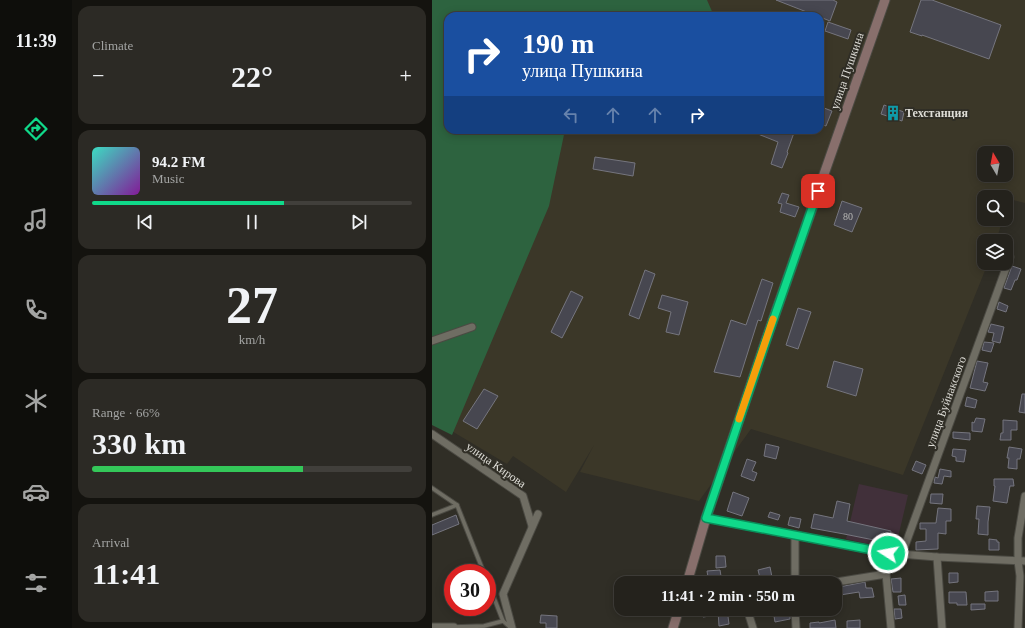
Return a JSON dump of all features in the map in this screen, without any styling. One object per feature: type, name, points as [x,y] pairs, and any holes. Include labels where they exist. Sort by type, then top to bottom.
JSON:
[{"type":"street","name":"улица Пушкина","points":[[689,576],[706,518],[764,345],[885,0]]},
{"type":"street","name":"улица Буйнакского","points":[[902,554],[1006,270]]},
{"type":"street","points":[[432,341],[472,327]]},
{"type":"street","name":"улица Кирова","points":[[432,434],[523,496],[532,526]]},
{"type":"street","points":[[1018,628],[1021,561],[1018,538],[1025,496]]},
{"type":"street","points":[[511,628],[503,594],[538,514]]},
{"type":"street","points":[[706,518],[888,553],[1021,561]]},
{"type":"street","points":[[794,576],[795,535]]},
{"type":"street","points":[[888,553],[886,574],[891,628]]},
{"type":"street","points":[[937,557],[942,628]]},
{"type":"street","points":[[842,581],[886,574]]},
{"type":"street","points":[[673,628],[677,616]]},
{"type":"street","points":[[749,616],[752,628]]},
{"type":"street","points":[[795,616],[796,628]]},
{"type":"street","points":[[432,626],[454,628]]},
{"type":"lane","points":[[432,488],[458,505],[481,564]]},
{"type":"lane","points":[[432,515],[458,505]]},
{"type":"lane","points":[[496,603],[503,621],[511,628]]},
{"type":"lane","points":[[454,628],[484,626],[503,621]]},
{"type":"shaded area","points":[[697,0],[1025,0],[1025,203],[1013,200],[1013,190],[977,190],[977,226],[1001,226],[998,234],[977,234],[977,270],[985,270],[903,475],[751,429],[699,501],[580,472],[594,445],[566,492],[513,456],[507,464],[450,430],[553,134],[824,134],[824,12],[702,12]]},
{"type":"shaded area","points":[[859,484],[908,495],[895,550],[846,539]]},
{"type":"green space","points":[[432,0],[707,0],[712,12],[444,12],[444,134],[564,134],[549,206],[452,435],[432,425]]},
{"type":"building","points":[[776,0],[833,0],[837,2],[830,21],[824,19],[824,12],[807,12]]},
{"type":"building","points":[[921,0],[932,0],[1001,25],[989,59],[910,32]]},
{"type":"building","points":[[828,22],[851,30],[848,39],[825,31]]},
{"type":"building","name":"Техстанция","points":[[884,105],[904,112],[902,121],[881,114]]},
{"type":"building","points":[[824,108],[832,111],[826,126],[824,125]]},
{"type":"building","points":[[758,134],[794,134],[782,168],[771,164],[778,142]]},
{"type":"building","points":[[595,157],[635,163],[633,176],[593,169]]},
{"type":"building","points":[[782,193],[789,195],[786,203],[799,207],[795,217],[780,212],[782,204],[778,203]]},
{"type":"building","points":[[842,201],[862,208],[852,232],[834,225]]},
{"type":"building","points":[[1013,266],[1021,269],[1011,290],[1004,288],[1011,270],[1013,270]]},
{"type":"building","points":[[645,270],[655,274],[639,319],[629,315]]},
{"type":"building","points":[[762,279],[773,283],[761,321],[758,320],[740,377],[714,372],[731,320],[746,325]]},
{"type":"building","points":[[571,291],[583,297],[562,338],[551,332]]},
{"type":"building","points":[[662,295],[688,302],[679,335],[666,332],[671,312],[658,308]]},
{"type":"building","points":[[999,302],[1008,306],[1006,312],[997,309]]},
{"type":"building","points":[[798,308],[811,312],[798,349],[786,345]]},
{"type":"building","points":[[991,324],[1004,327],[1000,343],[992,341],[994,333],[988,332]]},
{"type":"building","points":[[984,342],[994,343],[991,352],[982,350]]},
{"type":"building","points":[[834,361],[863,369],[856,396],[827,387]]},
{"type":"building","points":[[977,361],[988,363],[983,382],[988,383],[985,391],[970,388]]},
{"type":"building","points":[[484,389],[498,396],[477,429],[463,421]]},
{"type":"building","points":[[1022,394],[1025,394],[1025,413],[1019,412]]},
{"type":"building","points":[[967,397],[977,400],[975,408],[965,406]]},
{"type":"building","points":[[976,418],[985,419],[982,432],[972,431],[972,422],[974,423]]},
{"type":"building","points":[[1003,420],[1017,421],[1017,430],[1011,430],[1011,440],[1000,440],[1001,433],[1003,433]]},
{"type":"building","points":[[953,432],[970,433],[970,440],[953,438]]},
{"type":"building","points":[[766,444],[779,447],[776,459],[764,456]]},
{"type":"building","points":[[1009,447],[1022,449],[1020,459],[1017,459],[1017,469],[1008,468],[1009,458],[1007,458]]},
{"type":"building","points":[[953,449],[966,450],[964,462],[956,461],[956,457],[952,456]]},
{"type":"building","points":[[747,459],[756,462],[752,471],[757,473],[754,481],[741,476]]},
{"type":"building","points":[[916,461],[926,465],[922,474],[912,470]]},
{"type":"building","points":[[940,469],[951,471],[951,477],[944,476],[942,484],[934,483],[935,477],[938,478]]},
{"type":"building","points":[[994,479],[1013,479],[1014,486],[1010,486],[1007,503],[993,501],[995,486]]},
{"type":"building","points":[[733,492],[749,498],[742,516],[727,511]]},
{"type":"building","points":[[931,494],[943,494],[942,504],[930,503]]},
{"type":"building","points":[[837,501],[850,504],[847,521],[891,531],[889,543],[811,528],[814,514],[833,518]]},
{"type":"building","points":[[977,506],[990,507],[988,535],[978,534],[979,519],[976,519]]},
{"type":"building","points":[[938,508],[951,509],[951,521],[946,521],[946,534],[938,533],[938,549],[916,550],[916,542],[926,541],[926,529],[920,529],[920,523],[936,523]]},
{"type":"building","points":[[770,512],[780,515],[778,520],[768,517]]},
{"type":"building","points":[[456,515],[459,524],[432,535],[432,525]]},
{"type":"building","points":[[790,517],[801,519],[799,528],[788,525]]},
{"type":"building","points":[[989,539],[997,540],[997,542],[999,542],[999,550],[989,550]]},
{"type":"building","points":[[716,556],[725,556],[726,567],[716,568]]},
{"type":"building","points":[[770,567],[772,576],[760,576],[758,570]]},
{"type":"building","points":[[720,570],[721,576],[708,576],[707,571]]},
{"type":"building","points":[[949,573],[958,573],[958,582],[949,583]]},
{"type":"building","points":[[901,578],[901,592],[893,592],[891,579]]},
{"type":"building","points":[[865,582],[866,588],[872,588],[874,597],[860,598],[859,592],[842,595],[842,586]]},
{"type":"building","points":[[998,591],[998,601],[985,601],[985,592]]},
{"type":"building","points":[[949,592],[966,592],[967,605],[949,603]]},
{"type":"building","points":[[905,595],[906,605],[899,605],[898,596]]},
{"type":"building","points":[[971,604],[985,604],[985,609],[971,610]]},
{"type":"building","points":[[894,609],[901,609],[902,618],[895,619]]},
{"type":"building","points":[[541,615],[557,616],[557,628],[546,628],[546,623],[540,623]]},
{"type":"building","points":[[718,616],[728,616],[729,624],[719,626]]},
{"type":"building","points":[[774,616],[790,616],[790,619],[775,622]]},
{"type":"building","points":[[835,620],[836,628],[810,628],[810,623]]},
{"type":"building","points":[[860,620],[860,628],[847,628],[847,621]]},
{"type":"slow traffic","points":[[739,419],[773,319]]},
{"type":"place","name":"Техстанция","points":[[893,113]]},
{"type":"route","points":[[818,191],[706,518],[888,553]]}]
